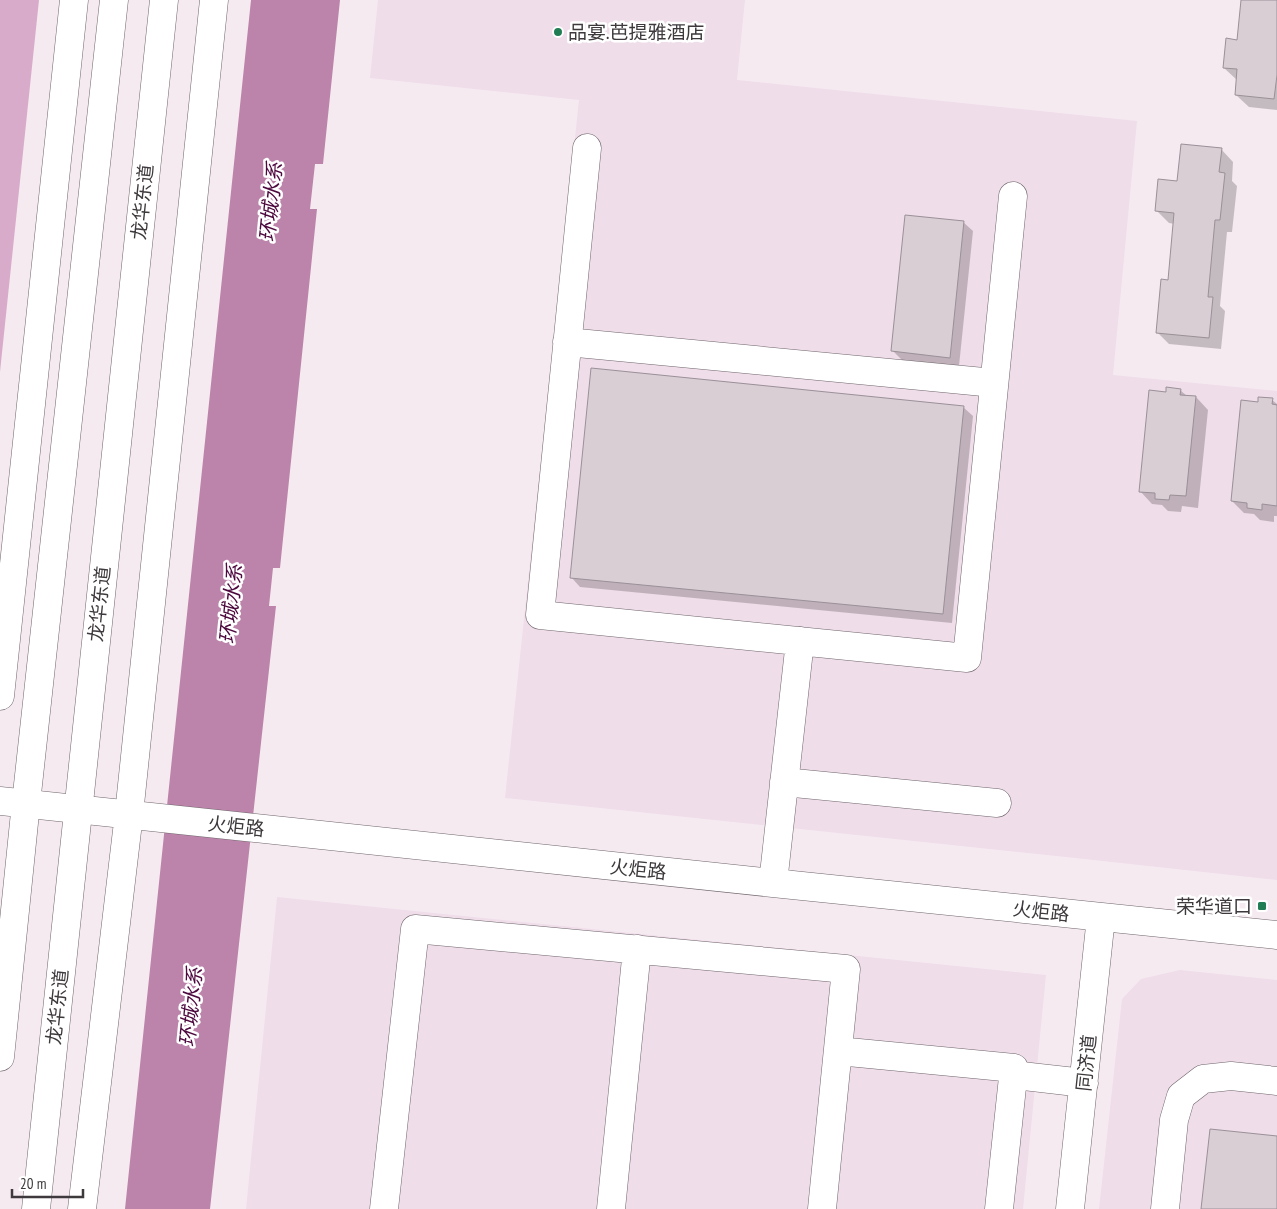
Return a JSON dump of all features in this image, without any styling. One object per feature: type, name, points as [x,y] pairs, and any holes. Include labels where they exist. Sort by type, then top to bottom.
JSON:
[{"type":"street","points":[[0,696],[3,638],[74,0]]},
{"type":"street","points":[[0,1057],[13,802],[114,0]]},
{"type":"street","name":"龙华东道","points":[[36,1209],[164,0]]},
{"type":"street","points":[[82,1209],[129,814],[214,0]]},
{"type":"street","points":[[587,148],[540,614],[967,658],[1013,196]]},
{"type":"street","points":[[567,342],[994,383]]},
{"type":"street","points":[[773,883],[800,641]]},
{"type":"street","points":[[784,782],[997,803]]},
{"type":"street","name":"火炬路","points":[[13,802],[1277,935]]},
{"type":"street","name":"同济道","points":[[1070,1209],[1101,917]]},
{"type":"street","points":[[384,1209],[415,929],[846,969],[822,1209]]},
{"type":"street","points":[[611,1209],[638,949]]},
{"type":"street","points":[[838,1051],[1014,1068],[999,1209]]},
{"type":"street","points":[[1014,1075],[1084,1083]]},
{"type":"street","points":[[1165,1209],[1174,1120],[1181,1096],[1203,1079],[1232,1076],[1277,1081]]},
{"type":"shaded area","points":[[0,0],[39,0],[0,372]]},
{"type":"shaded area","points":[[378,0],[745,0],[737,80],[1137,121],[1113,375],[1277,391],[1277,880],[505,798],[579,100],[370,78]]},
{"type":"shaded area","points":[[277,897],[1046,975],[1023,1209],[246,1209]]},
{"type":"shaded area","points":[[1180,970],[1277,980],[1277,1209],[1099,1209],[1122,999],[1141,979]]},
{"type":"water","name":"环城水系","points":[[251,0],[340,0],[323,164],[315,164],[310,209],[317,209],[280,568],[273,568],[269,606],[276,606],[210,1209],[125,1209]]},
{"type":"building","points":[[1241,0],[1277,0],[1277,75],[1274,99],[1235,95],[1237,69],[1223,68],[1226,38],[1237,40]]},
{"type":"building","points":[[1181,144],[1222,148],[1219,172],[1225,173],[1220,220],[1215,220],[1208,297],[1213,297],[1209,338],[1156,333],[1161,279],[1168,280],[1174,213],[1155,211],[1158,179],[1177,181]]},
{"type":"building","points":[[905,215],[964,221],[950,358],[891,351]]},
{"type":"building","points":[[591,368],[964,406],[943,614],[570,578]]},
{"type":"building","points":[[1166,387],[1181,389],[1180,395],[1196,396],[1186,496],[1170,495],[1169,500],[1155,499],[1155,493],[1139,492],[1149,390],[1166,392]]},
{"type":"building","points":[[1258,397],[1273,398],[1272,404],[1277,405],[1277,506],[1262,504],[1262,510],[1247,508],[1247,503],[1231,501],[1241,400],[1258,402]]},
{"type":"building","points":[[1210,1129],[1277,1136],[1277,1209],[1201,1209]]},
{"type":"place","name":"品宴.芭提雅酒店","points":[[558,32]]},
{"type":"place","name":"荣华道口","points":[[1262,906]]}]
